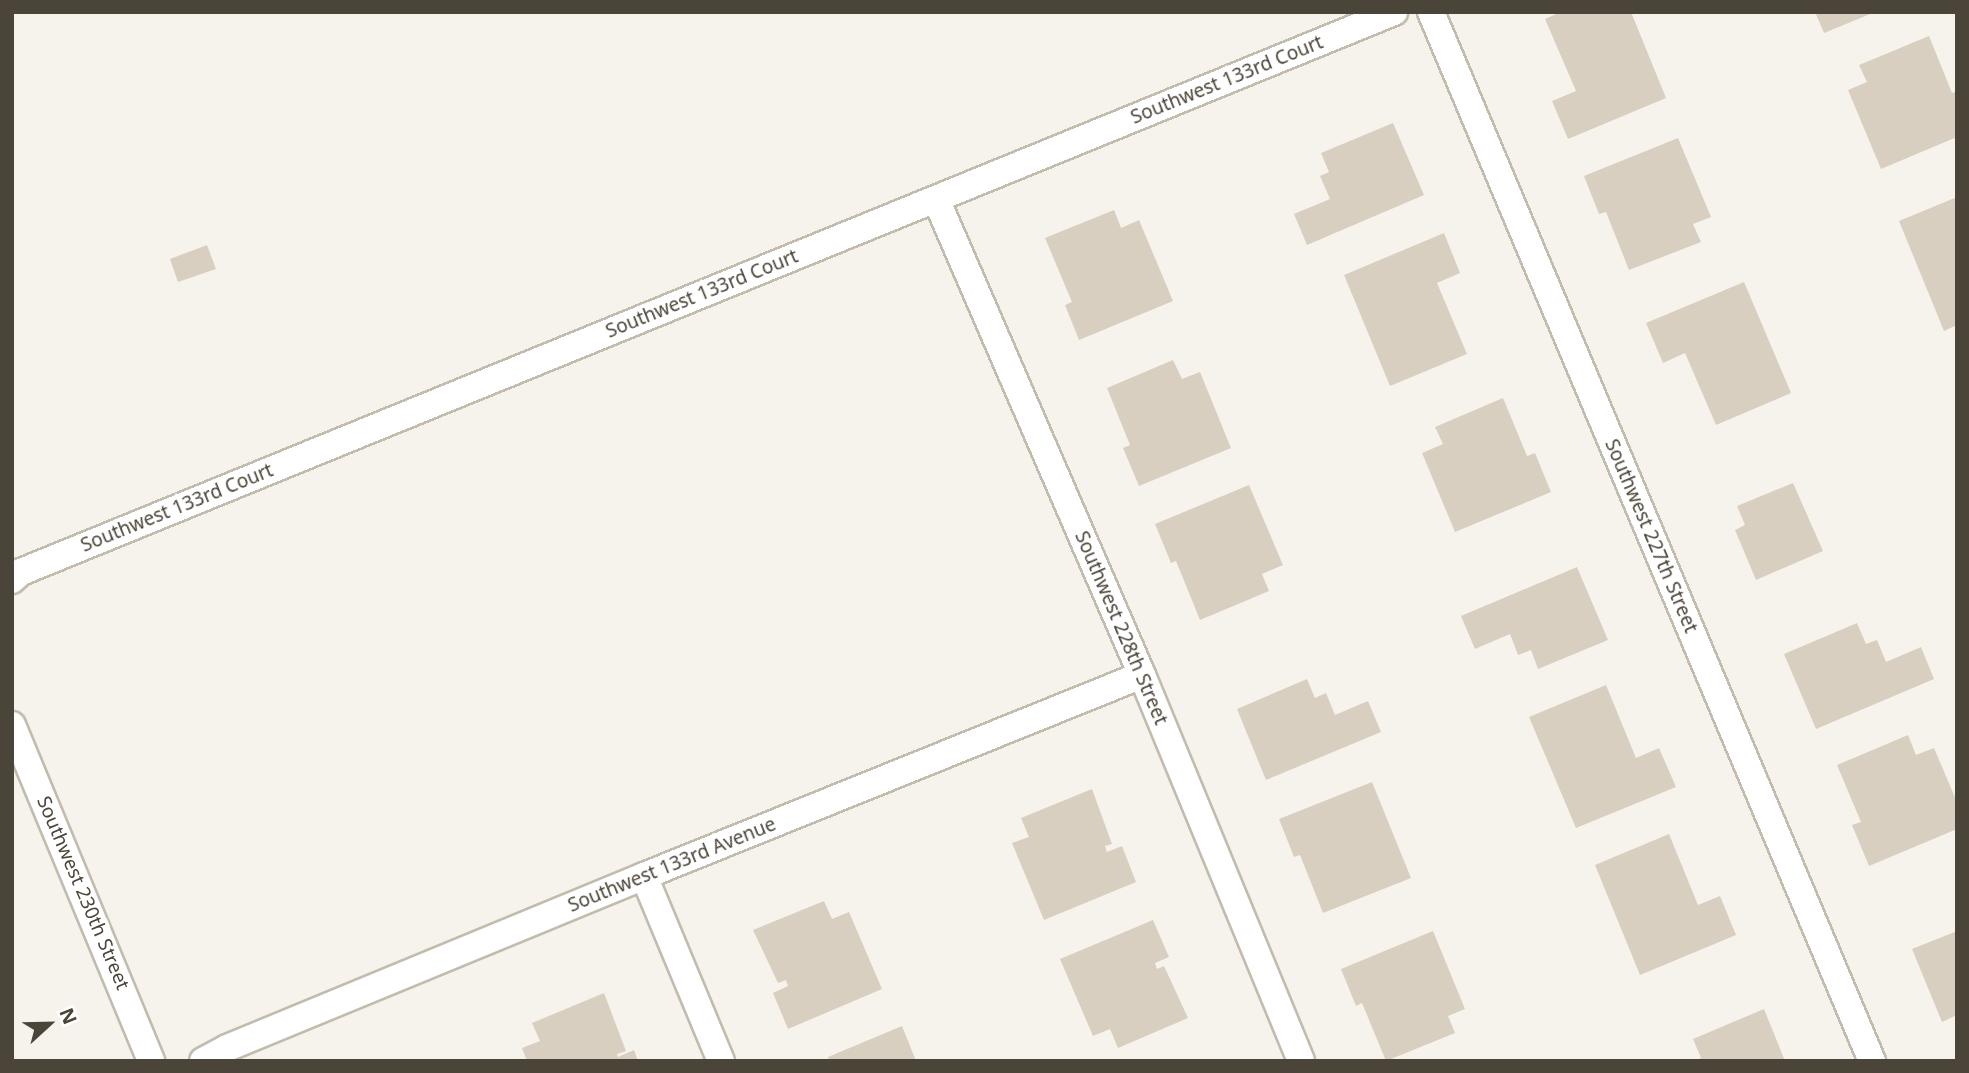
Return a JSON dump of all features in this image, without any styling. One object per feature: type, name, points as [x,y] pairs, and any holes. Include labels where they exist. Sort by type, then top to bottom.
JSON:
[{"type":"street","name":"Southwest 133rd Court","points":[[12,580],[21,572],[1394,12]]},
{"type":"street","name":"Southwest 227th Street","points":[[1431,12],[1872,1061]]},
{"type":"street","name":"Southwest 228th Street","points":[[936,198],[1142,675],[1301,1061]]},
{"type":"street","name":"Southwest 133rd Avenue","points":[[203,1061],[228,1048],[644,876],[1142,675]]},
{"type":"street","name":"Southwest 230th Street","points":[[12,726],[151,1061]]},
{"type":"street","points":[[644,876],[721,1061]]},
{"type":"building","points":[[1561,12],[1631,12],[1666,98],[1568,139],[1552,101],[1576,91],[1545,19]]},
{"type":"building","points":[[1815,12],[1875,12],[1824,33]]},
{"type":"building","points":[[1929,36],[1952,93],[1957,91],[1957,137],[1881,169],[1848,90],[1867,82],[1859,65]]},
{"type":"building","points":[[1393,123],[1424,195],[1307,245],[1294,214],[1330,199],[1320,176],[1329,172],[1321,153]]},
{"type":"building","points":[[1678,138],[1711,217],[1693,224],[1701,242],[1629,270],[1606,212],[1599,214],[1584,176]]},
{"type":"building","points":[[1957,197],[1957,325],[1944,331],[1899,221]]},
{"type":"building","points":[[1114,210],[1121,228],[1139,220],[1173,301],[1079,340],[1065,305],[1072,302],[1045,238]]},
{"type":"building","points":[[1444,233],[1460,273],[1437,283],[1467,354],[1390,386],[1344,275]]},
{"type":"building","points":[[207,245],[216,269],[178,282],[170,259]]},
{"type":"building","points":[[1744,282],[1791,393],[1716,425],[1685,353],[1663,363],[1646,323]]},
{"type":"building","points":[[1173,360],[1182,379],[1200,372],[1231,448],[1139,486],[1123,448],[1130,445],[1107,388]]},
{"type":"building","points":[[1503,398],[1527,456],[1535,453],[1551,492],[1455,532],[1422,453],[1443,444],[1435,427]]},
{"type":"building","points":[[1793,483],[1823,551],[1756,580],[1735,530],[1745,525],[1737,506]]},
{"type":"building","points":[[1249,485],[1283,565],[1262,574],[1269,591],[1200,620],[1176,561],[1171,563],[1155,524]]},
{"type":"building","points":[[1577,567],[1608,640],[1538,669],[1531,650],[1518,655],[1510,634],[1475,649],[1461,616]]},
{"type":"building","points":[[1857,623],[1866,644],[1877,640],[1886,662],[1921,647],[1934,679],[1816,729],[1784,654]]},
{"type":"building","points":[[1307,679],[1315,698],[1326,693],[1335,715],[1368,701],[1381,732],[1266,780],[1237,709]]},
{"type":"building","points":[[1606,685],[1636,758],[1659,748],[1676,787],[1576,828],[1529,717]]},
{"type":"building","points":[[1908,735],[1916,755],[1934,748],[1957,802],[1957,829],[1869,866],[1852,825],[1861,822],[1837,765]]},
{"type":"building","points":[[1372,782],[1411,878],[1323,913],[1300,855],[1294,857],[1279,819]]},
{"type":"building","points":[[1092,789],[1112,844],[1105,846],[1107,852],[1122,846],[1136,882],[1044,920],[1012,843],[1029,837],[1021,818]]},
{"type":"building","points":[[1669,834],[1698,905],[1720,896],[1736,935],[1640,975],[1595,865]]},
{"type":"building","points":[[824,901],[832,919],[849,912],[882,989],[788,1029],[773,993],[788,986],[786,980],[778,983],[753,930]]},
{"type":"building","points":[[1153,920],[1169,957],[1155,963],[1157,969],[1164,966],[1188,1018],[1118,1048],[1110,1029],[1093,1036],[1060,959]]},
{"type":"building","points":[[1433,931],[1465,1009],[1448,1016],[1455,1033],[1386,1061],[1362,1003],[1356,1006],[1341,969]]},
{"type":"building","points":[[1957,931],[1957,1015],[1942,1022],[1912,949]]},
{"type":"building","points":[[604,993],[626,1051],[617,1054],[618,1057],[634,1050],[638,1061],[527,1061],[522,1048],[540,1041],[532,1023]]},
{"type":"building","points":[[1764,1009],[1785,1061],[1694,1061],[1701,1058],[1693,1039]]},
{"type":"building","points":[[902,1026],[916,1061],[829,1061],[828,1057]]}]
